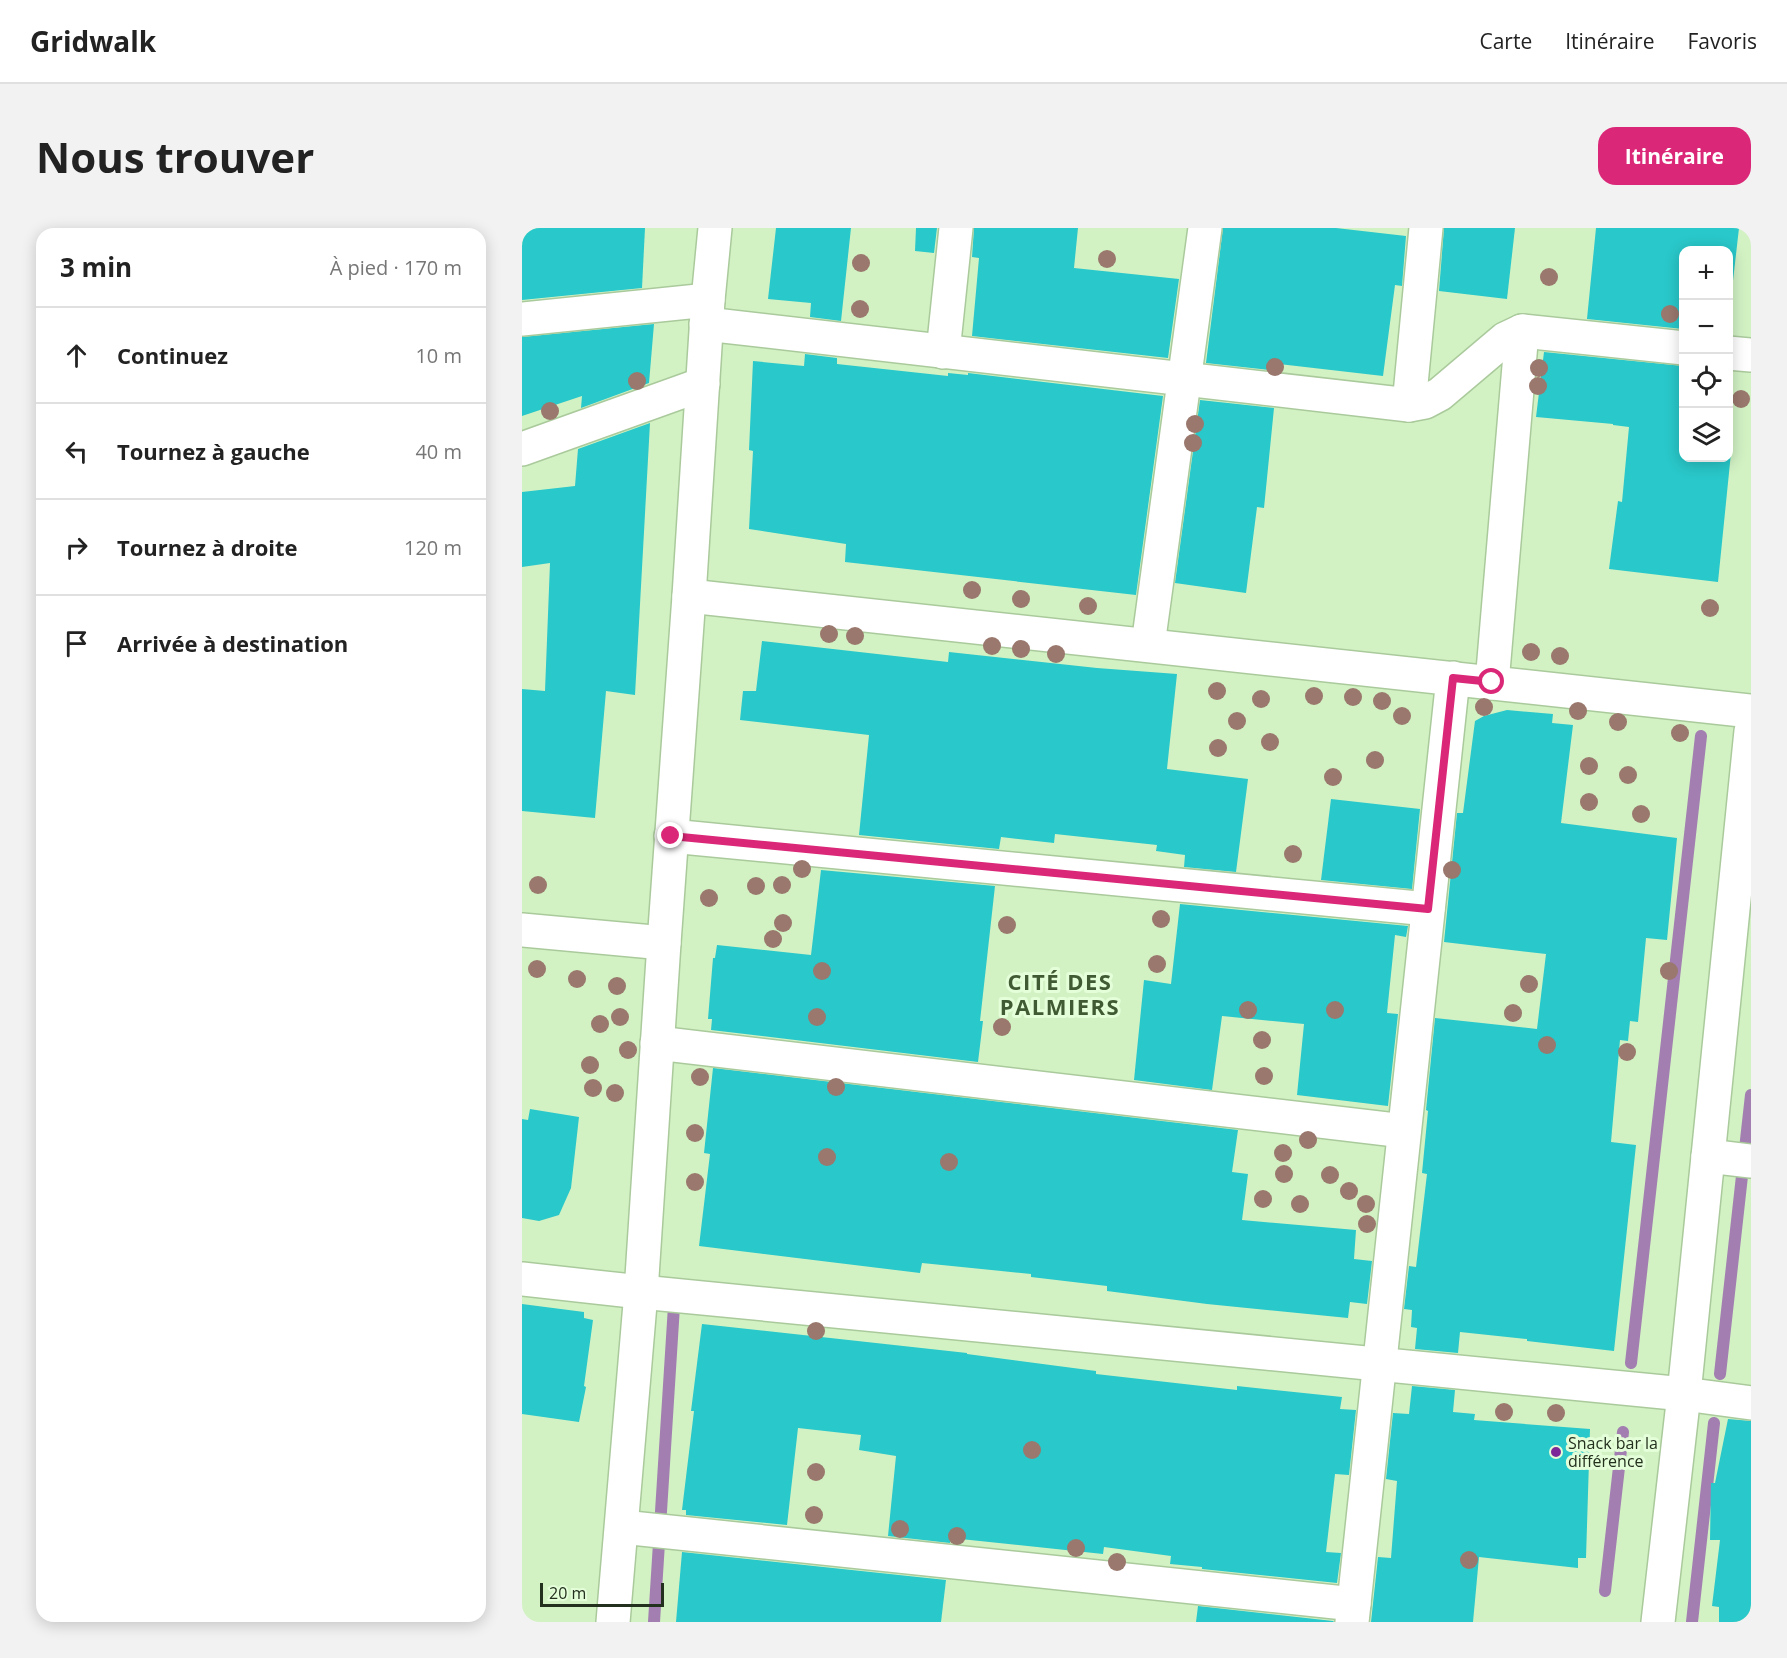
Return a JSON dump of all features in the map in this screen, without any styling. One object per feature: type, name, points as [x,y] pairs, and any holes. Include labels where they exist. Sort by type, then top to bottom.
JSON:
[{"type":"street","points":[[613,1622],[641,1292],[707,312],[715,228]]},
{"type":"street","points":[[943,352],[956,228]]},
{"type":"street","points":[[1148,645],[1205,228]]},
{"type":"street","points":[[1408,405],[1426,228]]},
{"type":"street","points":[[522,319],[707,312],[943,352],[1408,405],[1425,402],[1440,394],[1505,339],[1522,331],[1679,348]]},
{"type":"street","points":[[1492,682],[1522,331]]},
{"type":"street","points":[[1733,353],[1751,355]]},
{"type":"street","points":[[522,449],[703,384]]},
{"type":"street","points":[[689,596],[1751,711]]},
{"type":"street","points":[[622,1527],[1353,1613],[1453,678]]},
{"type":"street","points":[[1658,1622],[1708,1156],[1740,948],[1751,731]]},
{"type":"street","points":[[671,836],[1428,909]]},
{"type":"street","points":[[522,930],[664,943]]},
{"type":"street","points":[[657,1043],[1404,1131]]},
{"type":"street","points":[[1708,1156],[1751,1161]]},
{"type":"street","points":[[522,1279],[1684,1394],[1751,1403]]},
{"type":"building","points":[[522,228],[645,228],[642,288],[522,300]]},
{"type":"building","points":[[776,228],[851,228],[841,321],[810,317],[811,303],[768,299]]},
{"type":"building","points":[[916,228],[937,228],[934,253],[915,251]]},
{"type":"building","points":[[974,228],[1078,228],[1074,268],[1179,279],[1168,358],[972,336],[979,258],[972,257]]},
{"type":"building","points":[[1223,228],[1336,228],[1406,236],[1402,286],[1395,285],[1383,376],[1279,364],[1279,371],[1206,363]]},
{"type":"building","points":[[1444,228],[1515,228],[1507,299],[1439,291]]},
{"type":"building","points":[[1596,228],[1739,228],[1733,281],[1733,246],[1679,246],[1679,329],[1587,319]]},
{"type":"building","points":[[654,324],[649,383],[581,408],[582,396],[522,416],[522,337]]},
{"type":"building","points":[[1544,352],[1679,366],[1679,462],[1730,462],[1718,582],[1609,569],[1618,501],[1622,502],[1629,427],[1536,417]]},
{"type":"building","points":[[805,354],[837,358],[837,364],[948,376],[948,373],[968,375],[968,373],[1163,396],[1136,595],[845,562],[846,544],[749,529],[753,451],[749,450],[753,361],[804,366]]},
{"type":"building","points":[[1200,400],[1274,408],[1264,508],[1257,507],[1246,593],[1175,583]]},
{"type":"building","points":[[650,423],[635,695],[606,691],[595,818],[522,811],[522,689],[545,691],[550,563],[522,567],[522,492],[575,486],[578,449]]},
{"type":"building","points":[[762,641],[948,662],[949,652],[1177,674],[1167,769],[1248,779],[1236,872],[1184,867],[1185,855],[1156,851],[1157,845],[1055,834],[1054,843],[1001,837],[999,849],[859,835],[869,735],[740,720],[743,691],[756,691]]},
{"type":"building","points":[[1507,710],[1553,714],[1552,723],[1573,725],[1561,823],[1677,838],[1667,940],[1646,938],[1638,1022],[1630,1021],[1628,1041],[1620,1040],[1611,1142],[1636,1145],[1614,1351],[1460,1332],[1458,1353],[1415,1349],[1417,1328],[1411,1327],[1412,1310],[1404,1309],[1409,1266],[1416,1267],[1427,1174],[1422,1173],[1435,1018],[1537,1029],[1546,954],[1444,942],[1457,813],[1463,813],[1475,721],[1484,716]]},
{"type":"building","points":[[1331,799],[1420,809],[1412,889],[1321,880]]},
{"type":"building","points":[[821,870],[995,886],[980,1021],[983,1021],[978,1062],[711,1030],[712,1019],[708,1019],[713,958],[715,958],[717,945],[811,955]]},
{"type":"building","points":[[1180,904],[1408,926],[1406,937],[1395,935],[1387,1013],[1398,1014],[1388,1106],[1297,1095],[1304,1024],[1222,1016],[1212,1090],[1134,1080],[1144,980],[1171,984]]},
{"type":"building","points":[[713,1068],[1238,1130],[1232,1172],[1248,1174],[1242,1220],[1356,1230],[1354,1259],[1372,1261],[1367,1304],[1350,1302],[1348,1318],[1107,1291],[1107,1286],[1031,1277],[1031,1274],[922,1263],[920,1273],[699,1246],[710,1154],[704,1153]]},
{"type":"building","points":[[530,1109],[579,1117],[571,1188],[559,1215],[539,1221],[522,1218],[522,1119],[528,1120]]},
{"type":"building","points":[[522,1304],[584,1312],[584,1318],[593,1320],[584,1386],[586,1387],[579,1422],[522,1414]]},
{"type":"building","points":[[702,1324],[967,1353],[1096,1371],[1096,1374],[1237,1390],[1237,1386],[1342,1397],[1340,1409],[1356,1410],[1349,1475],[1335,1474],[1326,1552],[1341,1553],[1337,1583],[1202,1569],[1202,1567],[1170,1564],[1171,1556],[1104,1547],[1103,1554],[951,1538],[950,1543],[888,1536],[896,1456],[859,1450],[861,1435],[798,1428],[787,1525],[686,1515],[686,1510],[682,1510]]},
{"type":"building","points":[[1412,1386],[1455,1390],[1453,1412],[1475,1414],[1474,1420],[1590,1429],[1586,1558],[1578,1558],[1578,1568],[1479,1557],[1473,1622],[1371,1622],[1378,1557],[1391,1558],[1397,1481],[1386,1479],[1393,1413],[1409,1414]]},
{"type":"building","points":[[1728,1419],[1751,1421],[1751,1606],[1749,1622],[1719,1622],[1719,1607],[1712,1606],[1720,1540],[1710,1540],[1711,1483],[1715,1483]]},
{"type":"building","points":[[682,1552],[946,1580],[941,1622],[676,1622]]},
{"type":"building","points":[[1198,1606],[1333,1621],[1334,1622],[1196,1622]]},
{"type":"waterway","points":[[1631,1363],[1701,736]]},
{"type":"waterway","points":[[1720,1374],[1751,1095]]},
{"type":"waterway","points":[[654,1622],[674,1306]]},
{"type":"waterway","points":[[1692,1622],[1714,1423]]},
{"type":"waterway","points":[[1605,1591],[1623,1432]]},
{"type":"place","name":"Snack bar la différence","points":[[1556,1452]]},
{"type":"district","name":"CITÉ DES PALMIERS","points":[[1060,994]]},
{"type":"route","points":[[671,836],[1428,909],[1453,678],[1492,682]]}]
